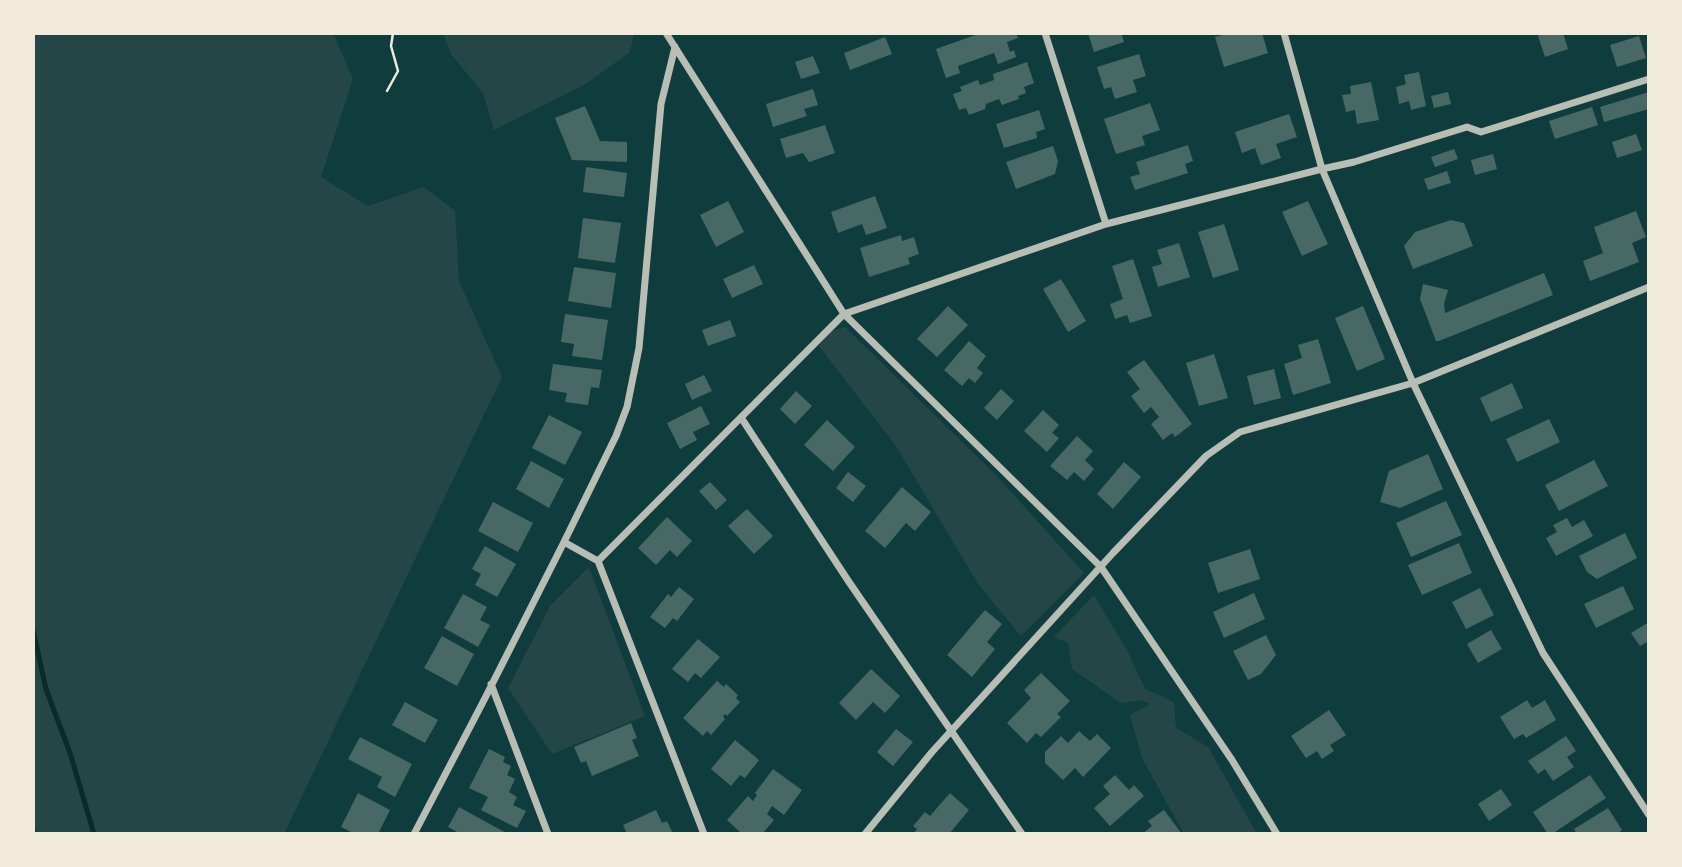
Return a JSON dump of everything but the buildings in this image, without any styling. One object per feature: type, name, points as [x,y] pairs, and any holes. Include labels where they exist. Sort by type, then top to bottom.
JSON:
[{"type":"street","points":[[666,33],[845,314],[1101,568],[1232,760],[1277,834]]},
{"type":"street","points":[[1045,33],[1106,224]]},
{"type":"street","points":[[1284,33],[1322,169],[1413,383],[1543,653],[1649,815]]},
{"type":"street","points":[[414,834],[564,542],[616,436],[627,407],[639,348],[661,104],[675,47]]},
{"type":"street","points":[[598,561],[845,314],[1106,224],[1354,162],[1466,127],[1481,132],[1649,79]]},
{"type":"street","points":[[865,834],[951,730],[1113,553],[1206,456],[1240,432],[1413,383],[1649,287]]},
{"type":"street","points":[[742,419],[849,582],[1022,834]]},
{"type":"street","points":[[564,542],[598,561],[704,834]]},
{"type":"street","points":[[491,684],[548,834]]},
{"type":"path","points":[[387,91],[398,71],[391,46],[393,33]]},
{"type":"shaded area","points":[[33,33],[333,33],[353,79],[321,177],[368,206],[424,187],[455,211],[459,281],[502,377],[284,834],[37,834],[33,819]]},
{"type":"shaded area","points":[[443,33],[634,33],[630,52],[586,84],[494,130],[483,93],[451,54]]},
{"type":"shaded area","points":[[845,327],[995,474],[1084,573],[1021,636],[978,584],[896,446],[819,346],[831,331]]},
{"type":"shaded area","points":[[589,567],[645,716],[552,754],[508,688],[550,606]]},
{"type":"shaded area","points":[[1094,595],[1128,652],[1145,689],[1174,702],[1176,728],[1208,747],[1257,834],[1184,834],[1142,758],[1130,715],[1151,704],[1142,700],[1121,703],[1072,669],[1068,643],[1054,637]]},
{"type":"waterway","points":[[33,630],[46,689],[70,753],[94,834]]}]
